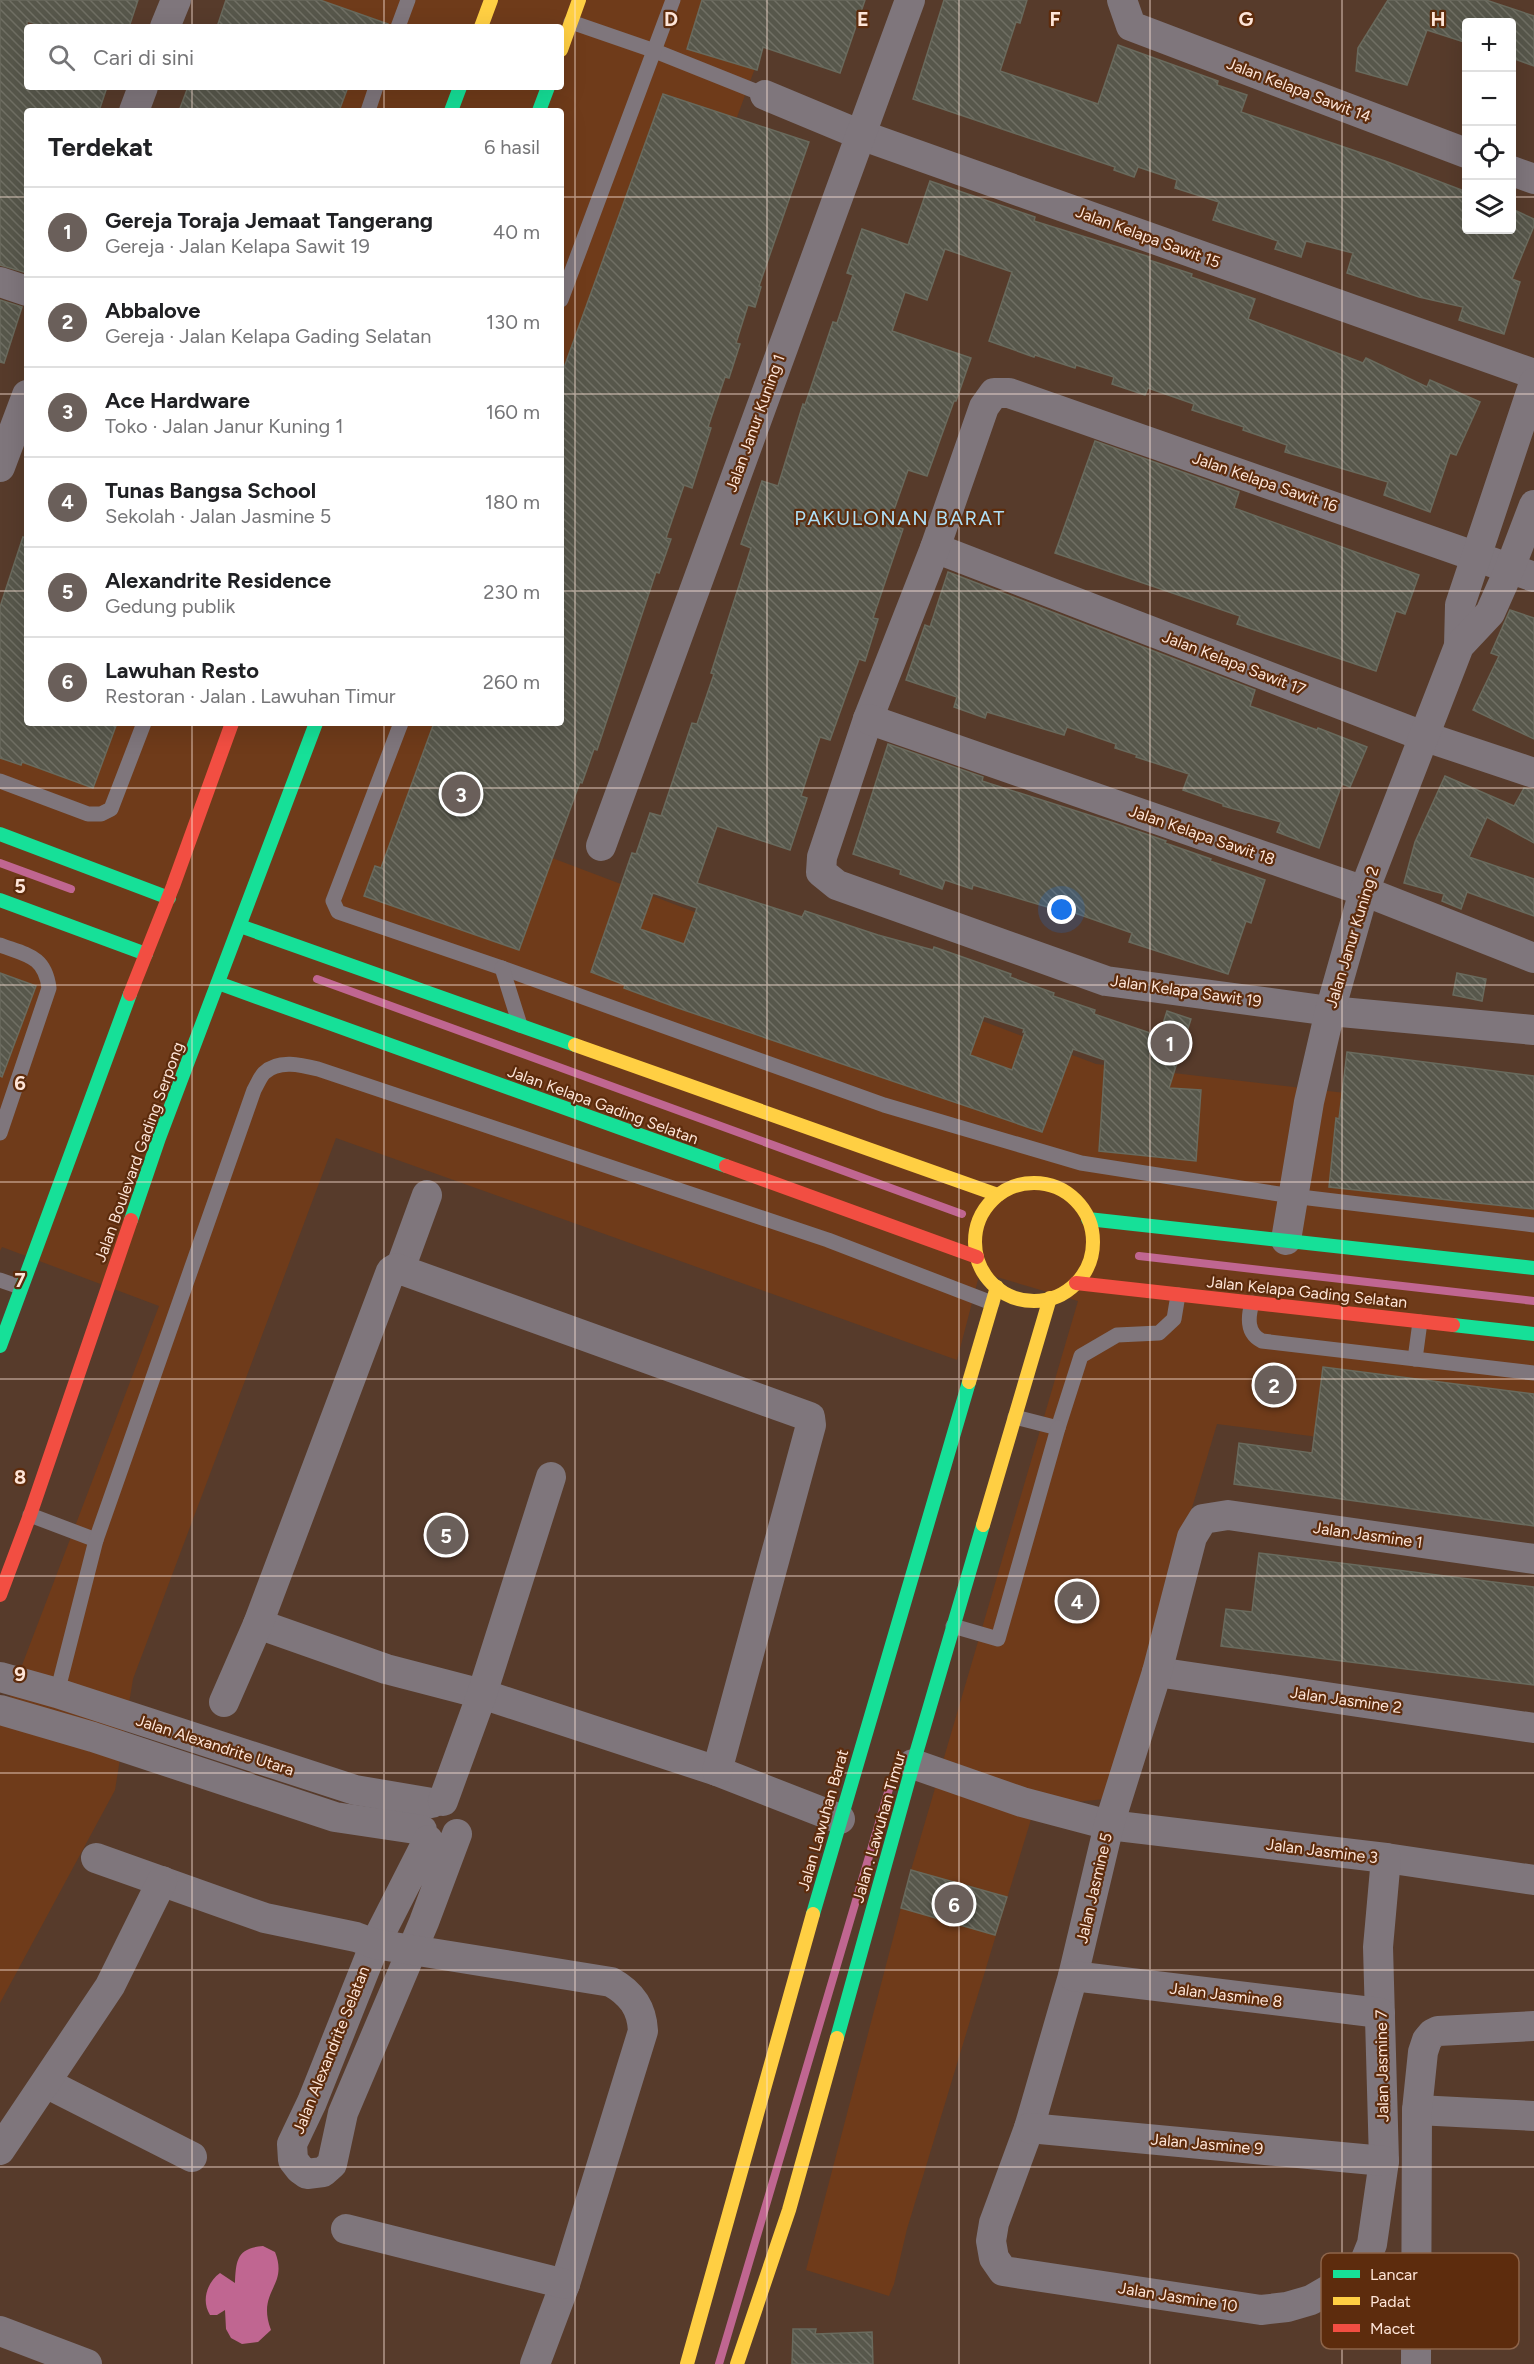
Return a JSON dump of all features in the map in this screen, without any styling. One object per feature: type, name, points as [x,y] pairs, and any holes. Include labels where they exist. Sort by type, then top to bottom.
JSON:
[{"type":"street","points":[[166,24],[176,0]]},
{"type":"street","points":[[482,24],[491,0]]},
{"type":"street","points":[[564,42],[579,0]]},
{"type":"street","name":"Jalan Janur Kuning 1","points":[[601,846],[910,0]]},
{"type":"street","name":"Jalan Kelapa Sawit 14","points":[[1126,13],[1462,151]]},
{"type":"street","points":[[135,108],[142,90]]},
{"type":"street","points":[[452,108],[459,90]]},
{"type":"street","points":[[540,108],[547,90]]},
{"type":"street","name":"Jalan Kelapa Sawit 15","points":[[765,95],[861,135],[1534,374]]},
{"type":"street","points":[[1516,172],[1534,179]]},
{"type":"street","points":[[0,282],[24,290]]},
{"type":"street","name":"Jalan Janur Kuning 2","points":[[1460,646],[1460,605],[1534,383]]},
{"type":"street","name":"Jalan Kelapa Sawit 16","points":[[935,548],[984,406],[994,393],[1009,393],[1522,573]]},
{"type":"street","points":[[0,467],[24,403]]},
{"type":"street","name":"Jalan Janur Kuning 2","points":[[1286,1240],[1309,1102],[1330,1011],[1364,891],[1460,646],[1522,573],[1534,504]]},
{"type":"street","points":[[868,719],[935,548]]},
{"type":"street","name":"Jalan Kelapa Sawit 17","points":[[935,548],[1423,736],[1534,774]]},
{"type":"street","name":"Jalan Kelapa Sawit 19","points":[[868,719],[822,857],[821,872],[837,885],[1106,981],[1330,1011],[1534,1030]]},
{"type":"street","name":"Jalan Kelapa Sawit 18","points":[[868,719],[1364,891],[1534,958]]},
{"type":"street","points":[[0,1346],[20,1287],[169,898],[231,726]]},
{"type":"street","name":"Jalan Boulevard Gading Serpong","points":[[0,1595],[30,1515],[159,1138],[314,726]]},
{"type":"street","points":[[0,834],[169,898]]},
{"type":"street","points":[[0,900],[146,954]]},
{"type":"street","points":[[240,926],[998,1195]]},
{"type":"street","name":"Jalan Kelapa Gading Selatan","points":[[218,983],[977,1257]]},
{"type":"street","points":[[1031,1183],[1049,1185],[1065,1192],[1079,1204],[1088,1219],[1093,1236],[1092,1253],[1086,1269],[1076,1283],[1050,1298],[1032,1300],[1013,1297],[997,1287],[984,1274],[977,1257],[975,1240],[978,1223],[986,1208],[998,1195],[1013,1187],[1031,1183]]},
{"type":"street","points":[[400,1269],[427,1195]]},
{"type":"street","points":[[1088,1219],[1534,1268]]},
{"type":"street","points":[[224,1702],[258,1624],[394,1268],[810,1416],[811,1425],[717,1771]]},
{"type":"street","name":"Jalan Kelapa Gading Selatan","points":[[1076,1283],[1534,1334]]},
{"type":"street","name":"Jalan Lawuhan Barat","points":[[687,2364],[840,1819],[997,1287]]},
{"type":"street","name":"Jalan . Lawuhan Timur","points":[[737,2364],[789,2210],[913,1764],[1050,1298]]},
{"type":"street","points":[[431,1819],[482,1694],[551,1477]]},
{"type":"street","name":"Jalan Jasmine 1","points":[[1203,1519],[1228,1515],[1534,1559]]},
{"type":"street","name":"Jalan Jasmine 5","points":[[994,2258],[991,2241],[994,2223],[1029,2128],[1072,1976],[1109,1825],[1157,1672],[1192,1538],[1203,1519]]},
{"type":"street","points":[[258,1624],[386,1669],[482,1694],[717,1771],[840,1819]]},
{"type":"street","name":"Jalan Jasmine 2","points":[[1157,1672],[1534,1728]]},
{"type":"street","name":"Jalan Alexandrite Utara","points":[[0,1677],[57,1693],[355,1790],[431,1819]]},
{"type":"street","name":"Jalan Alexandrite Utara","points":[[0,1710],[93,1737],[335,1817],[431,1819]]},
{"type":"street","name":"Jalan Jasmine 3","points":[[913,1764],[1022,1802],[1109,1825],[1386,1858],[1534,1880]]},
{"type":"street","name":"Jalan Alexandrite Selatan","points":[[431,1819],[438,1842],[449,1841],[457,1834],[343,2113],[332,2164],[323,2172],[307,2174],[293,2160],[292,2144],[312,2103],[375,1944],[431,1819]]},
{"type":"street","points":[[96,1858],[265,1918],[356,1937],[375,1944],[611,1982],[629,1996],[642,2016],[644,2031],[565,2284],[535,2364]]},
{"type":"street","name":"Jalan Jasmine 7","points":[[1368,2253],[1372,2244],[1384,2161],[1378,1947],[1386,1858]]},
{"type":"street","points":[[0,2150],[110,1986],[162,1881]]},
{"type":"street","name":"Jalan Jasmine 8","points":[[1072,1976],[1380,2013]]},
{"type":"street","points":[[1416,2253],[1417,2110],[1423,2052],[1432,2034],[1459,2028],[1534,2026]]},
{"type":"street","points":[[46,2083],[192,2157]]},
{"type":"street","points":[[1417,2110],[1534,2116]]},
{"type":"street","name":"Jalan Jasmine 9","points":[[1029,2128],[1384,2161]]},
{"type":"street","points":[[346,2229],[565,2284]]},
{"type":"street","name":"Jalan Jasmine 10","points":[[994,2258],[1003,2271],[1261,2310],[1287,2307],[1311,2300],[1321,2294]]},
{"type":"street","points":[[0,2331],[87,2364]]},
{"type":"street","points":[[1416,2349],[1416,2364]]},
{"type":"lane","points":[[399,24],[408,0]]},
{"type":"lane","points":[[564,292],[673,0]]},
{"type":"lane","points":[[572,22],[655,51],[765,95]]},
{"type":"lane","points":[[369,108],[375,90]]},
{"type":"lane","points":[[0,781],[88,814],[101,814],[111,809],[143,726]]},
{"type":"lane","points":[[396,726],[333,901],[338,912],[502,968],[884,1105],[1081,1163],[1292,1196],[1534,1225]]},
{"type":"lane","points":[[0,945],[36,958],[47,972],[50,988],[0,1133]]},
{"type":"lane","points":[[502,968],[521,1027]]},
{"type":"lane","points":[[57,1693],[96,1540],[254,1090],[265,1072],[279,1066],[295,1064],[318,1069],[828,1240],[992,1303]]},
{"type":"lane","points":[[828,1240],[841,1208]]},
{"type":"lane","points":[[0,1280],[20,1287]]},
{"type":"lane","points":[[953,1626],[998,1639],[1058,1428],[1081,1356],[1117,1335],[1160,1333],[1174,1319],[1178,1295]]},
{"type":"lane","points":[[1252,1303],[1248,1315],[1250,1328],[1254,1337],[1262,1341],[1534,1373]]},
{"type":"lane","points":[[1415,1359],[1420,1322]]},
{"type":"lane","points":[[1015,1417],[1058,1428]]},
{"type":"lane","points":[[30,1515],[96,1540]]},
{"type":"shaded area","points":[[297,0],[780,0],[564,589],[564,108],[258,108],[265,90],[564,90],[564,24],[288,24]]},
{"type":"shaded area","points":[[0,619],[24,711],[24,726],[514,726],[476,829],[1096,1064],[1534,1115],[1534,1465],[1217,1424],[1105,1799],[1035,1806],[907,2229],[889,2296],[806,2270],[911,1870],[1078,1301],[980,1272],[957,1360],[336,1138],[133,1679],[115,1790],[0,2003],[0,1723],[159,1306],[2,1247],[0,1251]]},
{"type":"shaded area","points":[[263,2246],[275,2252],[278,2264],[276,2282],[267,2306],[267,2317],[271,2330],[258,2342],[242,2344],[231,2338],[226,2329],[225,2310],[217,2315],[210,2315],[206,2304],[207,2292],[212,2281],[220,2273],[235,2283],[237,2262],[243,2253],[248,2249]]},
{"type":"building","points":[[0,0],[138,0],[130,24],[36,24],[27,21],[27,24],[24,24],[24,90],[106,90],[100,108],[24,108],[24,272],[0,265]]},
{"type":"building","points":[[226,0],[320,0],[388,24],[218,24]]},
{"type":"building","points":[[702,0],[865,0],[840,73],[763,47],[757,70],[687,49]]},
{"type":"building","points":[[944,0],[1027,0],[1020,23],[1016,22],[1000,71],[1098,104],[1118,45],[1218,81],[1217,85],[1247,95],[1241,112],[1462,190],[1462,234],[1516,234],[1516,211],[1534,219],[1534,226],[1512,279],[1520,282],[1504,334],[1459,320],[1463,307],[1419,297],[1347,273],[1353,253],[1306,241],[1301,257],[1275,249],[1278,241],[1213,220],[1219,202],[1175,188],[1177,180],[1138,167],[1134,177],[1114,170],[1115,167],[913,99]]},
{"type":"building","points":[[1388,0],[1486,0],[1534,16],[1534,66],[1516,59],[1516,18],[1462,18],[1462,41],[1427,30],[1407,85],[1356,71],[1358,48]]},
{"type":"building","points":[[187,90],[347,90],[340,108],[180,108]]},
{"type":"building","points":[[663,94],[809,142],[759,286],[761,287],[755,307],[748,305],[736,343],[740,344],[729,378],[725,377],[708,427],[711,428],[692,488],[684,485],[666,538],[671,539],[659,573],[656,572],[597,750],[594,749],[582,783],[580,782],[519,950],[364,896],[375,866],[381,868],[433,726],[564,726],[564,368]]},
{"type":"building","points":[[930,181],[1035,217],[1034,221],[1150,257],[1149,260],[1192,274],[1191,277],[1255,299],[1248,319],[1363,363],[1366,358],[1427,387],[1430,380],[1480,402],[1456,455],[1450,453],[1430,512],[1384,495],[1388,482],[1285,452],[1287,445],[1243,430],[1244,427],[1192,410],[1194,404],[1148,388],[1145,395],[1112,384],[1114,377],[1076,365],[1075,368],[1035,355],[1034,357],[989,341],[1012,272],[945,249],[927,300],[905,292],[892,331],[971,358],[927,476],[908,470],[889,524],[903,529],[873,618],[878,619],[865,661],[859,659],[830,740],[820,737],[801,796],[807,798],[790,850],[717,826],[697,883],[802,917],[805,911],[878,935],[933,950],[934,947],[1011,974],[1010,977],[1054,993],[1053,996],[1095,1010],[1094,1014],[1159,1036],[1167,1011],[1191,1019],[1169,1088],[1201,1090],[1196,1161],[1099,1151],[1105,1060],[1073,1049],[1042,1132],[678,1008],[624,988],[625,985],[591,972],[632,853],[636,854],[650,813],[661,816],[692,723],[697,724],[751,548],[741,544],[762,481],[778,486],[803,404],[805,405],[833,322],[837,323],[853,275],[847,273],[862,229],[908,245]],"holes":[[[653,893],[697,908],[684,944],[640,929]],[[984,1016],[1024,1029],[1023,1032],[1025,1032],[1012,1070],[970,1055]]]},
{"type":"building","points":[[0,300],[22,307],[4,363],[0,362]]},
{"type":"building","points":[[1095,441],[1239,492],[1234,508],[1419,575],[1405,614],[1396,611],[1376,671],[1237,624],[1240,616],[1055,553]]},
{"type":"building","points":[[24,537],[24,726],[116,726],[93,788],[22,762],[21,765],[0,758],[0,607]]},
{"type":"building","points":[[948,572],[1255,690],[1250,706],[1367,747],[1350,787],[1342,784],[1319,848],[1277,832],[1281,822],[1223,806],[1223,804],[1183,790],[1189,774],[1136,757],[1137,755],[1115,748],[1116,744],[1067,727],[1064,735],[987,712],[985,718],[954,707],[957,697],[906,680],[925,625],[930,627]]},
{"type":"building","points":[[1510,610],[1534,618],[1534,739],[1473,710],[1499,656],[1491,653]]},
{"type":"building","points":[[888,744],[983,777],[982,781],[1166,841],[1165,843],[1211,859],[1210,861],[1265,880],[1251,923],[1246,921],[1228,974],[1129,942],[1132,933],[1052,905],[1051,908],[973,885],[972,889],[945,880],[942,889],[900,874],[901,870],[853,854]]},
{"type":"building","points":[[1445,776],[1514,806],[1524,788],[1534,790],[1534,843],[1487,817],[1469,857],[1534,879],[1534,916],[1467,892],[1461,909],[1442,901],[1444,894],[1404,883],[1415,842]]},
{"type":"building","points":[[0,973],[36,986],[2,1077],[0,1076]]},
{"type":"building","points":[[1457,973],[1486,979],[1482,1001],[1453,995]]},
{"type":"building","points":[[1347,1052],[1534,1076],[1534,1209],[1329,1187],[1336,1118],[1339,1119]]},
{"type":"building","points":[[1323,1367],[1534,1394],[1534,1526],[1234,1484],[1239,1443],[1312,1453]]},
{"type":"building","points":[[1259,1553],[1534,1587],[1534,1685],[1221,1646],[1226,1609],[1252,1612]]},
{"type":"building","points":[[911,1870],[1007,1897],[995,1935],[901,1908]]},
{"type":"building","points":[[793,2329],[816,2329],[815,2334],[872,2332],[873,2364],[792,2364]]},
{"type":"waterway","points":[[0,863],[71,889]]},
{"type":"waterway","points":[[317,979],[962,1214]]},
{"type":"waterway","points":[[1139,1256],[1534,1301]]},
{"type":"waterway","points":[[719,2364],[889,1789]]},
{"type":"traffic: fast","points":[[452,108],[459,90]]},
{"type":"traffic: fast","points":[[540,108],[547,90]]},
{"type":"traffic: fast","points":[[131,1220],[159,1138],[315,726]]},
{"type":"traffic: fast","points":[[0,834],[169,898]]},
{"type":"traffic: fast","points":[[0,900],[146,954]]},
{"type":"traffic: fast","points":[[240,926],[575,1045]]},
{"type":"traffic: fast","points":[[218,983],[726,1166]]},
{"type":"traffic: fast","points":[[0,1346],[130,994]]},
{"type":"traffic: fast","points":[[1088,1219],[1534,1268]]},
{"type":"traffic: fast","points":[[1453,1325],[1534,1334]]},
{"type":"traffic: fast","points":[[813,1914],[969,1382]]},
{"type":"traffic: fast","points":[[837,2038],[913,1764],[983,1525]]},
{"type":"traffic: slow","points":[[482,24],[491,0]]},
{"type":"traffic: slow","points":[[564,42],[579,0]]},
{"type":"traffic: slow","points":[[575,1045],[998,1195]]},
{"type":"traffic: slow","points":[[1034,1183],[1067,1193],[1083,1209],[1093,1242],[1083,1275],[1067,1291],[1034,1301],[1001,1291],[985,1275],[975,1242],[985,1209],[1001,1193],[1034,1183]]},
{"type":"traffic: slow","points":[[969,1382],[997,1287]]},
{"type":"traffic: slow","points":[[983,1525],[1050,1298]]},
{"type":"traffic: slow","points":[[687,2364],[813,1914]]},
{"type":"traffic: slow","points":[[737,2364],[789,2210],[837,2038]]},
{"type":"traffic: jam","points":[[130,994],[173,886],[231,726]]},
{"type":"traffic: jam","points":[[726,1166],[977,1257]]},
{"type":"traffic: jam","points":[[0,1595],[30,1515],[131,1220]]},
{"type":"traffic: jam","points":[[1076,1283],[1453,1325]]},
{"type":"place","name":"Ace Hardware","points":[[461,794]]},
{"type":"place","name":"Gereja Toraja Jemaat Tangerang","points":[[1170,1043]]},
{"type":"place","name":"Abbalove","points":[[1274,1385]]},
{"type":"place","name":"Alexandrite Residence","points":[[446,1535]]},
{"type":"place","name":"Tunas Bangsa School","points":[[1077,1601]]},
{"type":"place","name":"Lawuhan Resto","points":[[954,1904]]},
{"type":"district","name":"PAKULONAN BARAT","points":[[900,518]]}]
